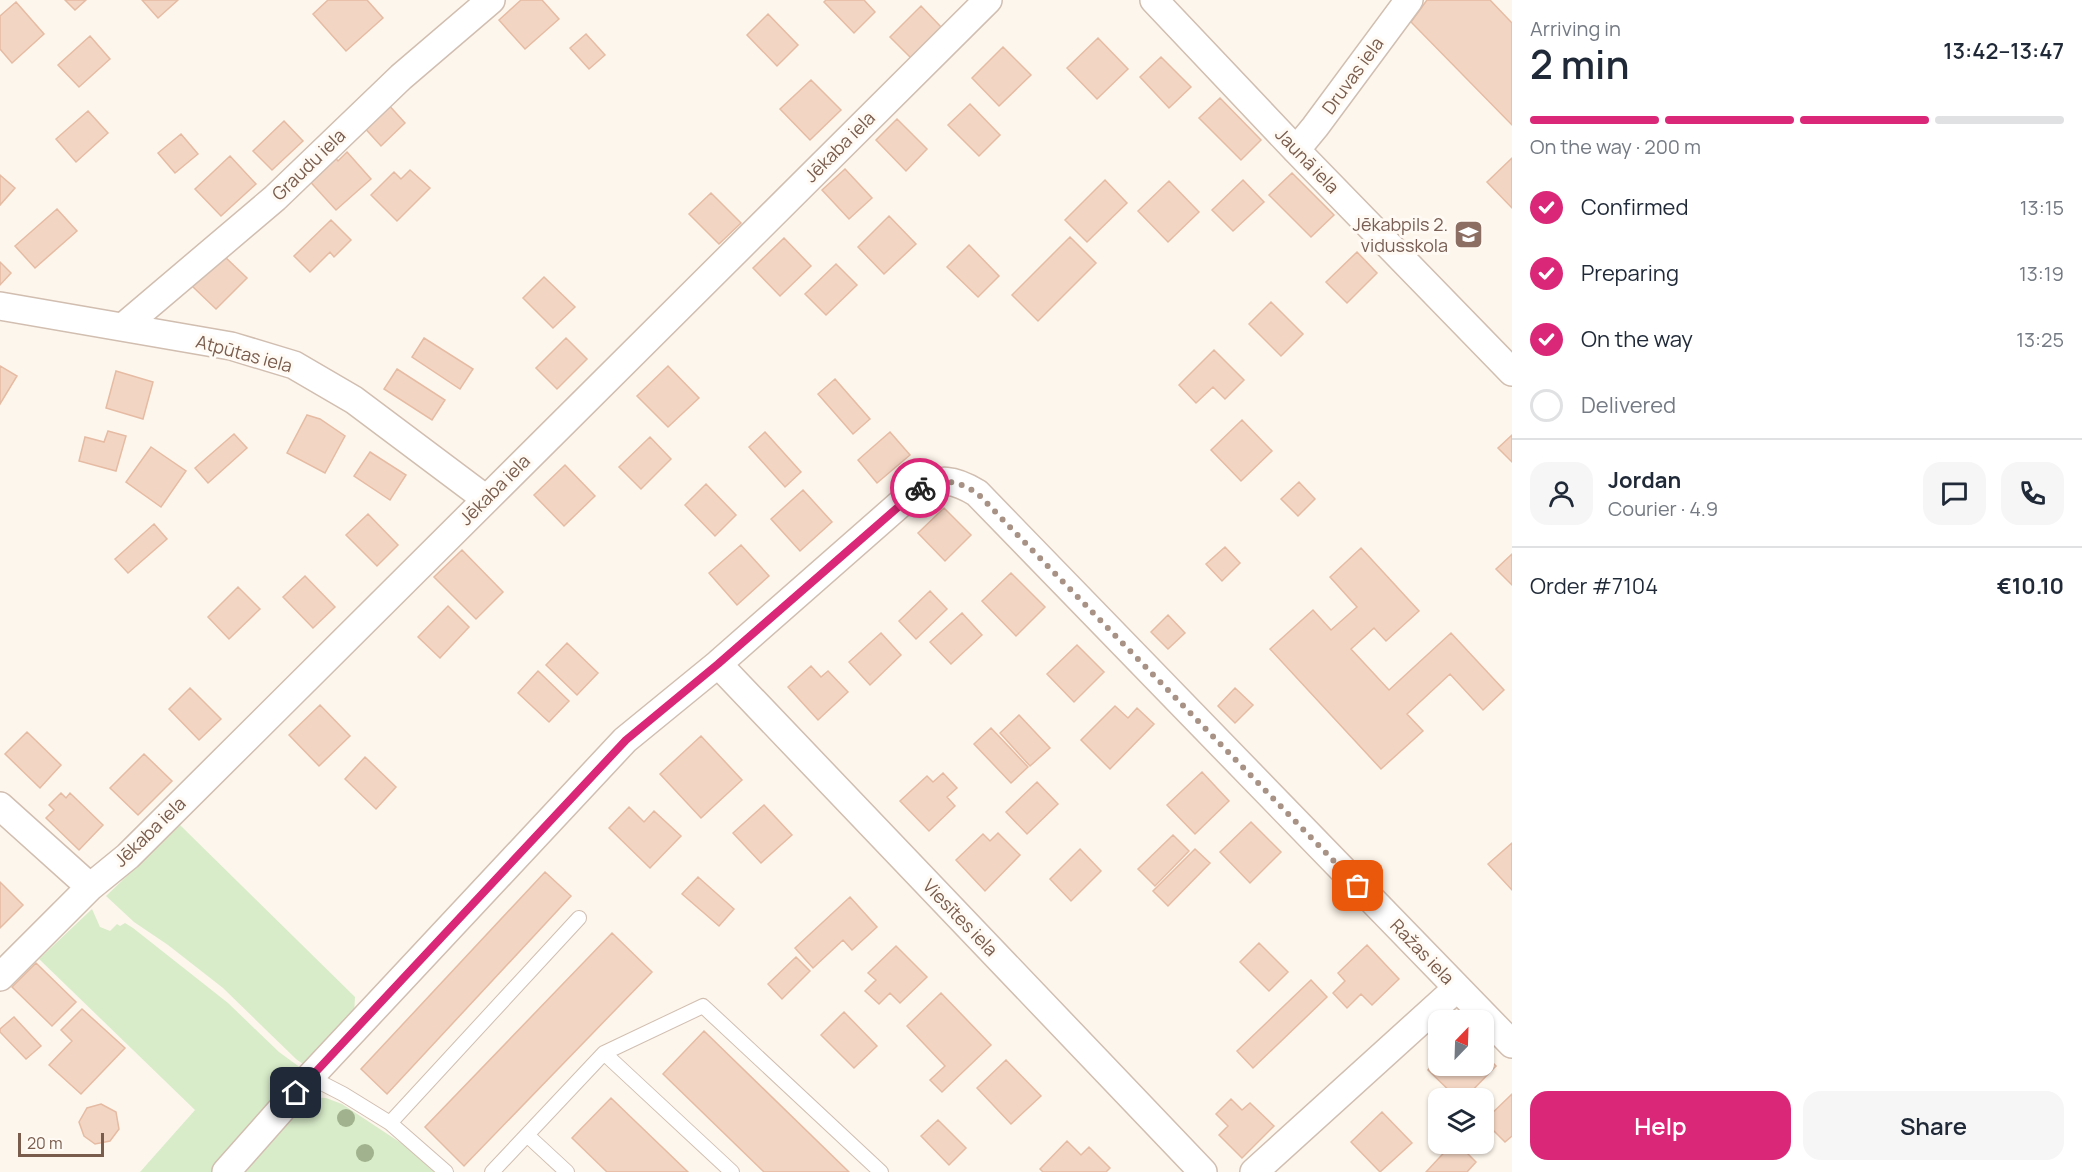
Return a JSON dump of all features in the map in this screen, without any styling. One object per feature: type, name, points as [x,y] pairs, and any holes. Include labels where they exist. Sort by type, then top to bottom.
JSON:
[{"type":"street","name":"Graudu iela","points":[[123,327],[275,198],[401,77],[491,0]]},
{"type":"street","name":"Jēkaba iela","points":[[0,977],[90,887],[128,856],[988,0]]},
{"type":"street","name":"Jaunā iela","points":[[1154,0],[1512,372]]},
{"type":"street","name":"Druvas iela","points":[[1296,150],[1408,0]]},
{"type":"street","name":"Atpūtas iela","points":[[0,306],[231,346],[294,365],[354,400],[486,499]]},
{"type":"street","name":"Ražas iela","points":[[718,664],[916,490],[929,483],[944,481],[965,486],[977,493],[1512,1044]]},
{"type":"street","points":[[226,1172],[310,1077],[626,740],[718,664]]},
{"type":"street","name":"Viesītes iela","points":[[718,664],[1203,1172]]},
{"type":"street","points":[[0,806],[90,887]]},
{"type":"street","points":[[1254,1172],[1457,988]]},
{"type":"lane","points":[[390,1123],[579,918]]},
{"type":"lane","points":[[492,1172],[604,1053],[703,1006],[880,1172]]},
{"type":"lane","points":[[604,1053],[732,1172]]},
{"type":"lane","points":[[310,1077],[390,1123],[446,1172]]},
{"type":"lane","points":[[527,1135],[567,1172]]},
{"type":"green space","points":[[180,825],[355,997],[354,1015],[307,1067],[223,988],[134,922],[106,896]]},
{"type":"green space","points":[[92,909],[100,927],[110,931],[117,924],[120,926],[125,923],[133,928],[228,1003],[279,1052],[305,1071],[217,1172],[140,1172],[195,1110],[39,959]]},
{"type":"green space","points":[[308,1097],[326,1098],[342,1104],[404,1145],[434,1172],[234,1172]]},
{"type":"building","points":[[65,0],[86,0],[75,10]]},
{"type":"building","points":[[142,0],[178,0],[158,18]]},
{"type":"building","points":[[328,0],[367,0],[383,18],[346,51],[313,14]]},
{"type":"building","points":[[521,0],[542,0],[559,19],[525,49],[499,20]]},
{"type":"building","points":[[826,0],[864,0],[875,12],[854,33],[824,2]]},
{"type":"building","points":[[1427,0],[1490,0],[1512,23],[1512,125],[1411,22]]},
{"type":"building","points":[[16,2],[44,34],[12,63],[0,49],[0,16]]},
{"type":"building","points":[[921,6],[942,28],[911,58],[890,37]]},
{"type":"building","points":[[768,14],[798,45],[777,66],[747,35]]},
{"type":"building","points":[[586,34],[605,55],[589,69],[570,48]]},
{"type":"building","points":[[90,36],[110,59],[79,87],[58,65]]},
{"type":"building","points":[[1098,38],[1128,69],[1097,99],[1067,68]]},
{"type":"building","points":[[1003,47],[1031,75],[999,106],[972,78]]},
{"type":"building","points":[[1161,57],[1191,87],[1169,108],[1140,77]]},
{"type":"building","points":[[811,80],[841,110],[810,140],[780,109]]},
{"type":"building","points":[[1220,98],[1261,140],[1241,160],[1199,118]]},
{"type":"building","points":[[386,102],[405,123],[381,146],[361,124]]},
{"type":"building","points":[[970,104],[1000,135],[979,156],[948,125]]},
{"type":"building","points":[[88,111],[108,133],[76,162],[56,139]]},
{"type":"building","points":[[897,119],[927,149],[906,171],[876,140]]},
{"type":"building","points":[[284,121],[303,141],[272,170],[253,151]]},
{"type":"building","points":[[181,134],[198,154],[175,173],[158,153]]},
{"type":"building","points":[[347,152],[371,179],[336,210],[305,176],[331,153],[338,161]]},
{"type":"building","points":[[230,156],[256,184],[221,216],[195,189]]},
{"type":"building","points":[[1512,158],[1512,208],[1487,182]]},
{"type":"building","points":[[845,169],[872,198],[849,219],[822,190]]},
{"type":"building","points":[[410,170],[430,188],[397,221],[371,195],[394,172],[401,179]]},
{"type":"building","points":[[1292,173],[1334,215],[1311,237],[1269,195]]},
{"type":"building","points":[[0,175],[15,188],[0,205]]},
{"type":"building","points":[[1105,180],[1127,203],[1087,242],[1065,220]]},
{"type":"building","points":[[1243,180],[1264,202],[1233,231],[1212,210]]},
{"type":"building","points":[[1169,181],[1199,212],[1168,242],[1138,211]]},
{"type":"building","points":[[711,193],[741,223],[719,244],[689,214]]},
{"type":"building","points":[[57,209],[77,231],[35,268],[15,246]]},
{"type":"building","points":[[889,216],[916,244],[884,274],[858,247]]},
{"type":"building","points":[[331,220],[351,240],[334,257],[330,252],[310,272],[294,256]]},
{"type":"building","points":[[1070,237],[1096,263],[1038,321],[1012,295]]},
{"type":"building","points":[[784,238],[811,266],[780,296],[753,268]]},
{"type":"building","points":[[969,245],[999,276],[978,297],[947,267]]},
{"type":"building","points":[[1357,252],[1377,273],[1347,303],[1326,282]]},
{"type":"building","points":[[223,255],[247,278],[216,309],[192,286]]},
{"type":"building","points":[[0,262],[11,273],[0,285]]},
{"type":"building","points":[[836,264],[857,285],[826,315],[805,294]]},
{"type":"building","points":[[544,277],[575,307],[553,328],[523,298]]},
{"type":"building","points":[[1271,302],[1303,334],[1281,356],[1249,324]]},
{"type":"building","points":[[424,338],[473,369],[460,389],[412,357]]},
{"type":"building","points":[[566,338],[587,359],[557,389],[536,368]]},
{"type":"building","points":[[1214,350],[1244,380],[1225,399],[1213,387],[1196,403],[1179,385]]},
{"type":"building","points":[[0,366],[17,376],[0,404]]},
{"type":"building","points":[[668,366],[699,398],[668,427],[637,396]]},
{"type":"building","points":[[397,369],[445,400],[432,420],[384,389]]},
{"type":"building","points":[[116,371],[153,382],[143,419],[106,408]]},
{"type":"building","points":[[835,379],[870,419],[853,434],[818,394]]},
{"type":"building","points":[[307,415],[320,419],[345,436],[325,473],[287,453]]},
{"type":"building","points":[[1242,420],[1272,451],[1241,481],[1211,450]]},
{"type":"building","points":[[108,431],[126,436],[116,471],[79,461],[85,437],[104,442]]},
{"type":"building","points":[[765,432],[801,472],[785,487],[749,447]]},
{"type":"building","points":[[890,432],[910,455],[877,483],[858,460]]},
{"type":"building","points":[[234,434],[247,448],[208,483],[195,468]]},
{"type":"building","points":[[1512,435],[1512,462],[1498,448]]},
{"type":"building","points":[[650,437],[671,459],[641,489],[619,467]]},
{"type":"building","points":[[151,447],[186,471],[161,507],[126,482]]},
{"type":"building","points":[[370,452],[406,475],[390,500],[354,476]]},
{"type":"building","points":[[565,465],[595,496],[564,526],[534,495]]},
{"type":"building","points":[[1299,482],[1315,499],[1298,516],[1281,499]]},
{"type":"building","points":[[706,484],[736,515],[715,536],[685,505]]},
{"type":"building","points":[[803,490],[832,522],[800,551],[771,519]]},
{"type":"building","points":[[944,508],[971,535],[945,561],[918,533]]},
{"type":"building","points":[[368,514],[398,545],[377,566],[346,535]]},
{"type":"building","points":[[154,524],[167,539],[128,573],[115,559]]},
{"type":"building","points":[[741,545],[769,576],[737,605],[709,573]]},
{"type":"building","points":[[1225,547],[1240,563],[1222,581],[1206,564]]},
{"type":"building","points":[[1361,548],[1419,611],[1386,641],[1374,628],[1351,649],[1389,690],[1451,633],[1504,690],[1483,710],[1450,674],[1407,714],[1423,731],[1381,769],[1270,649],[1313,610],[1331,630],[1357,607],[1330,577]]},
{"type":"building","points":[[462,550],[503,592],[476,619],[434,577]]},
{"type":"building","points":[[1512,554],[1512,585],[1496,569]]},
{"type":"building","points":[[1011,573],[1045,607],[1016,636],[982,601]]},
{"type":"building","points":[[305,576],[335,607],[313,628],[283,597]]},
{"type":"building","points":[[238,587],[260,609],[229,639],[208,617]]},
{"type":"building","points":[[930,591],[947,609],[916,639],[899,621]]},
{"type":"building","points":[[448,606],[469,627],[440,658],[418,637]]},
{"type":"building","points":[[962,613],[982,635],[951,664],[930,642]]},
{"type":"building","points":[[1168,615],[1185,633],[1168,649],[1151,632]]},
{"type":"building","points":[[881,633],[901,655],[870,685],[849,662]]},
{"type":"building","points":[[567,643],[598,673],[577,695],[546,665]]},
{"type":"building","points":[[1077,645],[1104,672],[1074,702],[1047,674]]},
{"type":"building","points":[[811,666],[821,677],[828,671],[848,692],[818,720],[788,687]]},
{"type":"building","points":[[538,671],[569,701],[549,722],[518,693]]},
{"type":"building","points":[[190,688],[221,719],[199,740],[169,709]]},
{"type":"building","points":[[1235,688],[1253,705],[1235,723],[1218,706]]},
{"type":"building","points":[[320,705],[350,736],[319,766],[289,735]]},
{"type":"building","points":[[1115,706],[1128,718],[1137,708],[1154,724],[1110,769],[1081,740]]},
{"type":"building","points":[[1019,715],[1050,748],[1030,766],[1000,733]]},
{"type":"building","points":[[991,728],[1028,767],[1011,783],[974,744]]},
{"type":"building","points":[[27,732],[61,765],[40,788],[5,754]]},
{"type":"building","points":[[701,736],[742,780],[701,818],[660,774]]},
{"type":"building","points":[[144,754],[172,781],[138,815],[110,788]]},
{"type":"building","points":[[365,757],[396,787],[376,809],[345,779]]},
{"type":"building","points":[[1202,772],[1229,801],[1195,834],[1167,805]]},
{"type":"building","points":[[943,773],[957,788],[947,797],[955,806],[929,831],[900,801],[927,776],[933,782]]},
{"type":"building","points":[[1037,782],[1058,804],[1027,834],[1006,812]]},
{"type":"building","points":[[61,793],[66,798],[70,793],[103,825],[79,850],[46,818],[54,810],[49,805]]},
{"type":"building","points":[[764,805],[792,835],[761,863],[733,833]]},
{"type":"building","points":[[629,807],[644,822],[654,811],[681,836],[650,868],[609,828]]},
{"type":"building","points":[[1251,822],[1281,852],[1250,883],[1220,852]]},
{"type":"building","points":[[998,833],[1020,855],[985,891],[956,860],[983,834],[990,841]]},
{"type":"building","points":[[1173,835],[1189,851],[1155,886],[1138,869]]},
{"type":"building","points":[[1512,843],[1512,890],[1488,864]]},
{"type":"building","points":[[1080,849],[1101,871],[1071,901],[1050,879]]},
{"type":"building","points":[[1195,849],[1210,863],[1168,906],[1153,891]]},
{"type":"building","points":[[545,872],[571,896],[387,1094],[361,1069]]},
{"type":"building","points":[[698,877],[734,909],[719,926],[682,894]]},
{"type":"building","points":[[0,882],[23,905],[0,928]]},
{"type":"building","points":[[850,897],[877,927],[852,950],[843,940],[813,968],[795,948]]},
{"type":"building","points":[[612,933],[652,972],[464,1166],[425,1127]]},
{"type":"building","points":[[1259,943],[1288,972],[1269,991],[1240,962]]},
{"type":"building","points":[[1367,945],[1399,979],[1372,1005],[1361,994],[1347,1008],[1333,993],[1345,981],[1338,973]]},
{"type":"building","points":[[896,946],[927,977],[900,1003],[890,993],[879,1004],[865,991],[876,980],[868,973]]},
{"type":"building","points":[[796,957],[810,971],[782,999],[768,984]]},
{"type":"building","points":[[36,963],[76,1002],[52,1026],[12,987]]},
{"type":"building","points":[[1311,980],[1327,997],[1253,1068],[1237,1051]]},
{"type":"building","points":[[941,993],[991,1045],[942,1092],[930,1080],[945,1066],[907,1026]]},
{"type":"building","points":[[82,1009],[125,1048],[81,1094],[49,1065],[72,1041],[61,1030]]},
{"type":"building","points":[[844,1012],[877,1046],[854,1068],[821,1035]]},
{"type":"building","points":[[14,1017],[41,1046],[26,1059],[0,1032],[0,1029]]},
{"type":"building","points":[[704,1031],[849,1172],[764,1172],[663,1074]]},
{"type":"building","points":[[1006,1060],[1041,1096],[1011,1124],[977,1088]]},
{"type":"building","points":[[1434,1076],[1486,1076],[1475,1088],[1447,1088]]},
{"type":"building","points":[[1512,1094],[1512,1136],[1505,1142],[1494,1131],[1494,1111]]},
{"type":"building","points":[[611,1098],[688,1172],[607,1172],[572,1138]]},
{"type":"building","points":[[1231,1099],[1242,1110],[1250,1103],[1274,1126],[1242,1158],[1219,1135],[1228,1126],[1216,1114]]},
{"type":"building","points":[[101,1104],[116,1112],[119,1129],[110,1141],[95,1144],[84,1136],[79,1122],[87,1108]]},
{"type":"building","points":[[1382,1112],[1412,1143],[1380,1172],[1351,1142]]},
{"type":"building","points":[[938,1120],[966,1148],[949,1165],[921,1136]]},
{"type":"building","points":[[1067,1141],[1081,1155],[1089,1147],[1110,1168],[1106,1172],[1043,1172],[1040,1169]]},
{"type":"building","points":[[1443,1154],[1468,1154],[1476,1162],[1467,1172],[1426,1172]]},
{"type":"way so far","points":[[920,488],[929,483],[944,481],[955,482],[977,493],[1358,886]]},
{"type":"place","name":"Jēkabpils 2. vidusskola","points":[[1469,235]]},
{"type":"route","points":[[296,1093],[626,740],[718,664],[920,488]]}]
